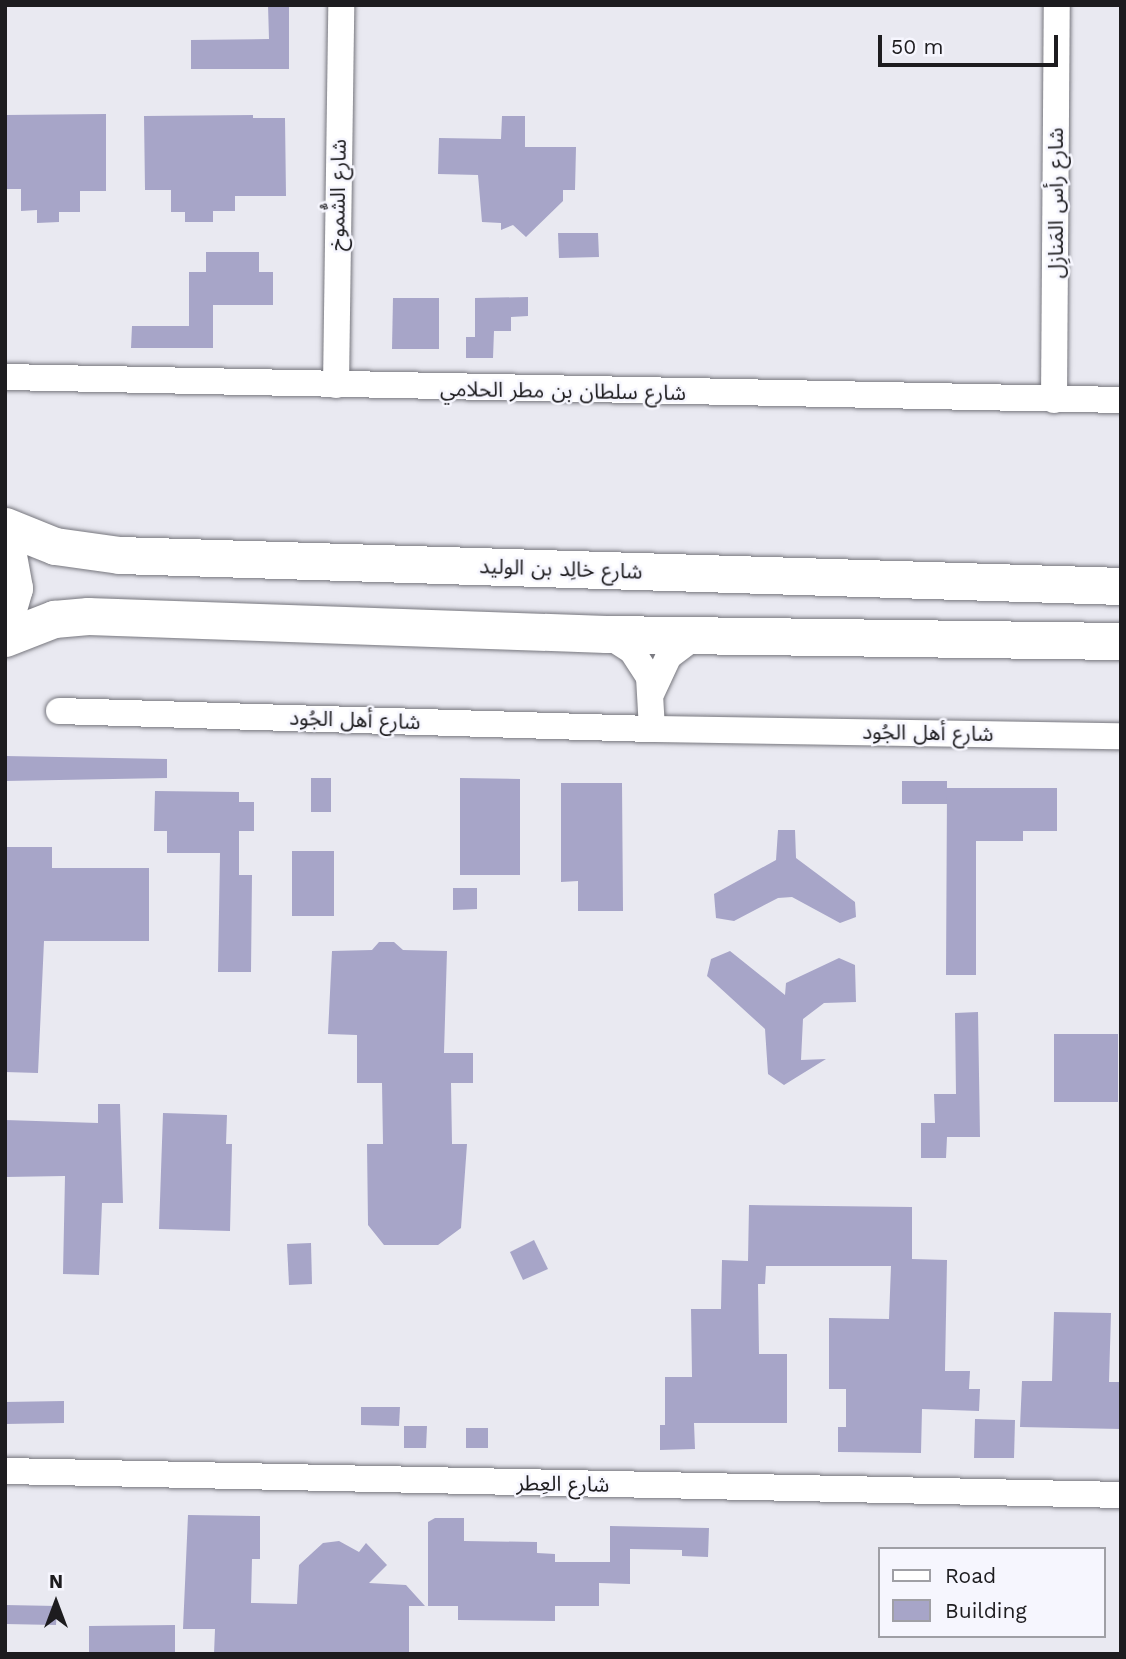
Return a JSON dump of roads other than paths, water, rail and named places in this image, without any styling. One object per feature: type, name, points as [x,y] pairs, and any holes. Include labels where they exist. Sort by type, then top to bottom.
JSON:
[{"type":"street","name":"شارع الشُّموخ","points":[[336,385],[341,5]]},
{"type":"street","name":"شارع رأس المَنازِل","points":[[1054,400],[1057,5]]},
{"type":"street","name":"شارع سلطان بن مطر الحلامي","points":[[5,377],[1121,400]]},
{"type":"street","name":"شارع خالِد بن الوليد","points":[[5,526],[30,540],[119,555],[1121,586]]},
{"type":"street","points":[[5,538],[14,588],[5,620]]},
{"type":"street","points":[[1061,641],[1059,617],[1065,609],[1121,597]]},
{"type":"street","points":[[5,638],[54,619],[89,616],[606,634],[700,633],[1121,641]]},
{"type":"street","points":[[652,692],[669,656],[700,633]]},
{"type":"street","points":[[606,634],[632,650],[649,677],[652,692],[652,729]]},
{"type":"street","name":"شارع أهل الجُود","points":[[59,711],[652,729],[1121,736]]},
{"type":"street","name":"شارع العِطر","points":[[5,1471],[1121,1495]]}]
